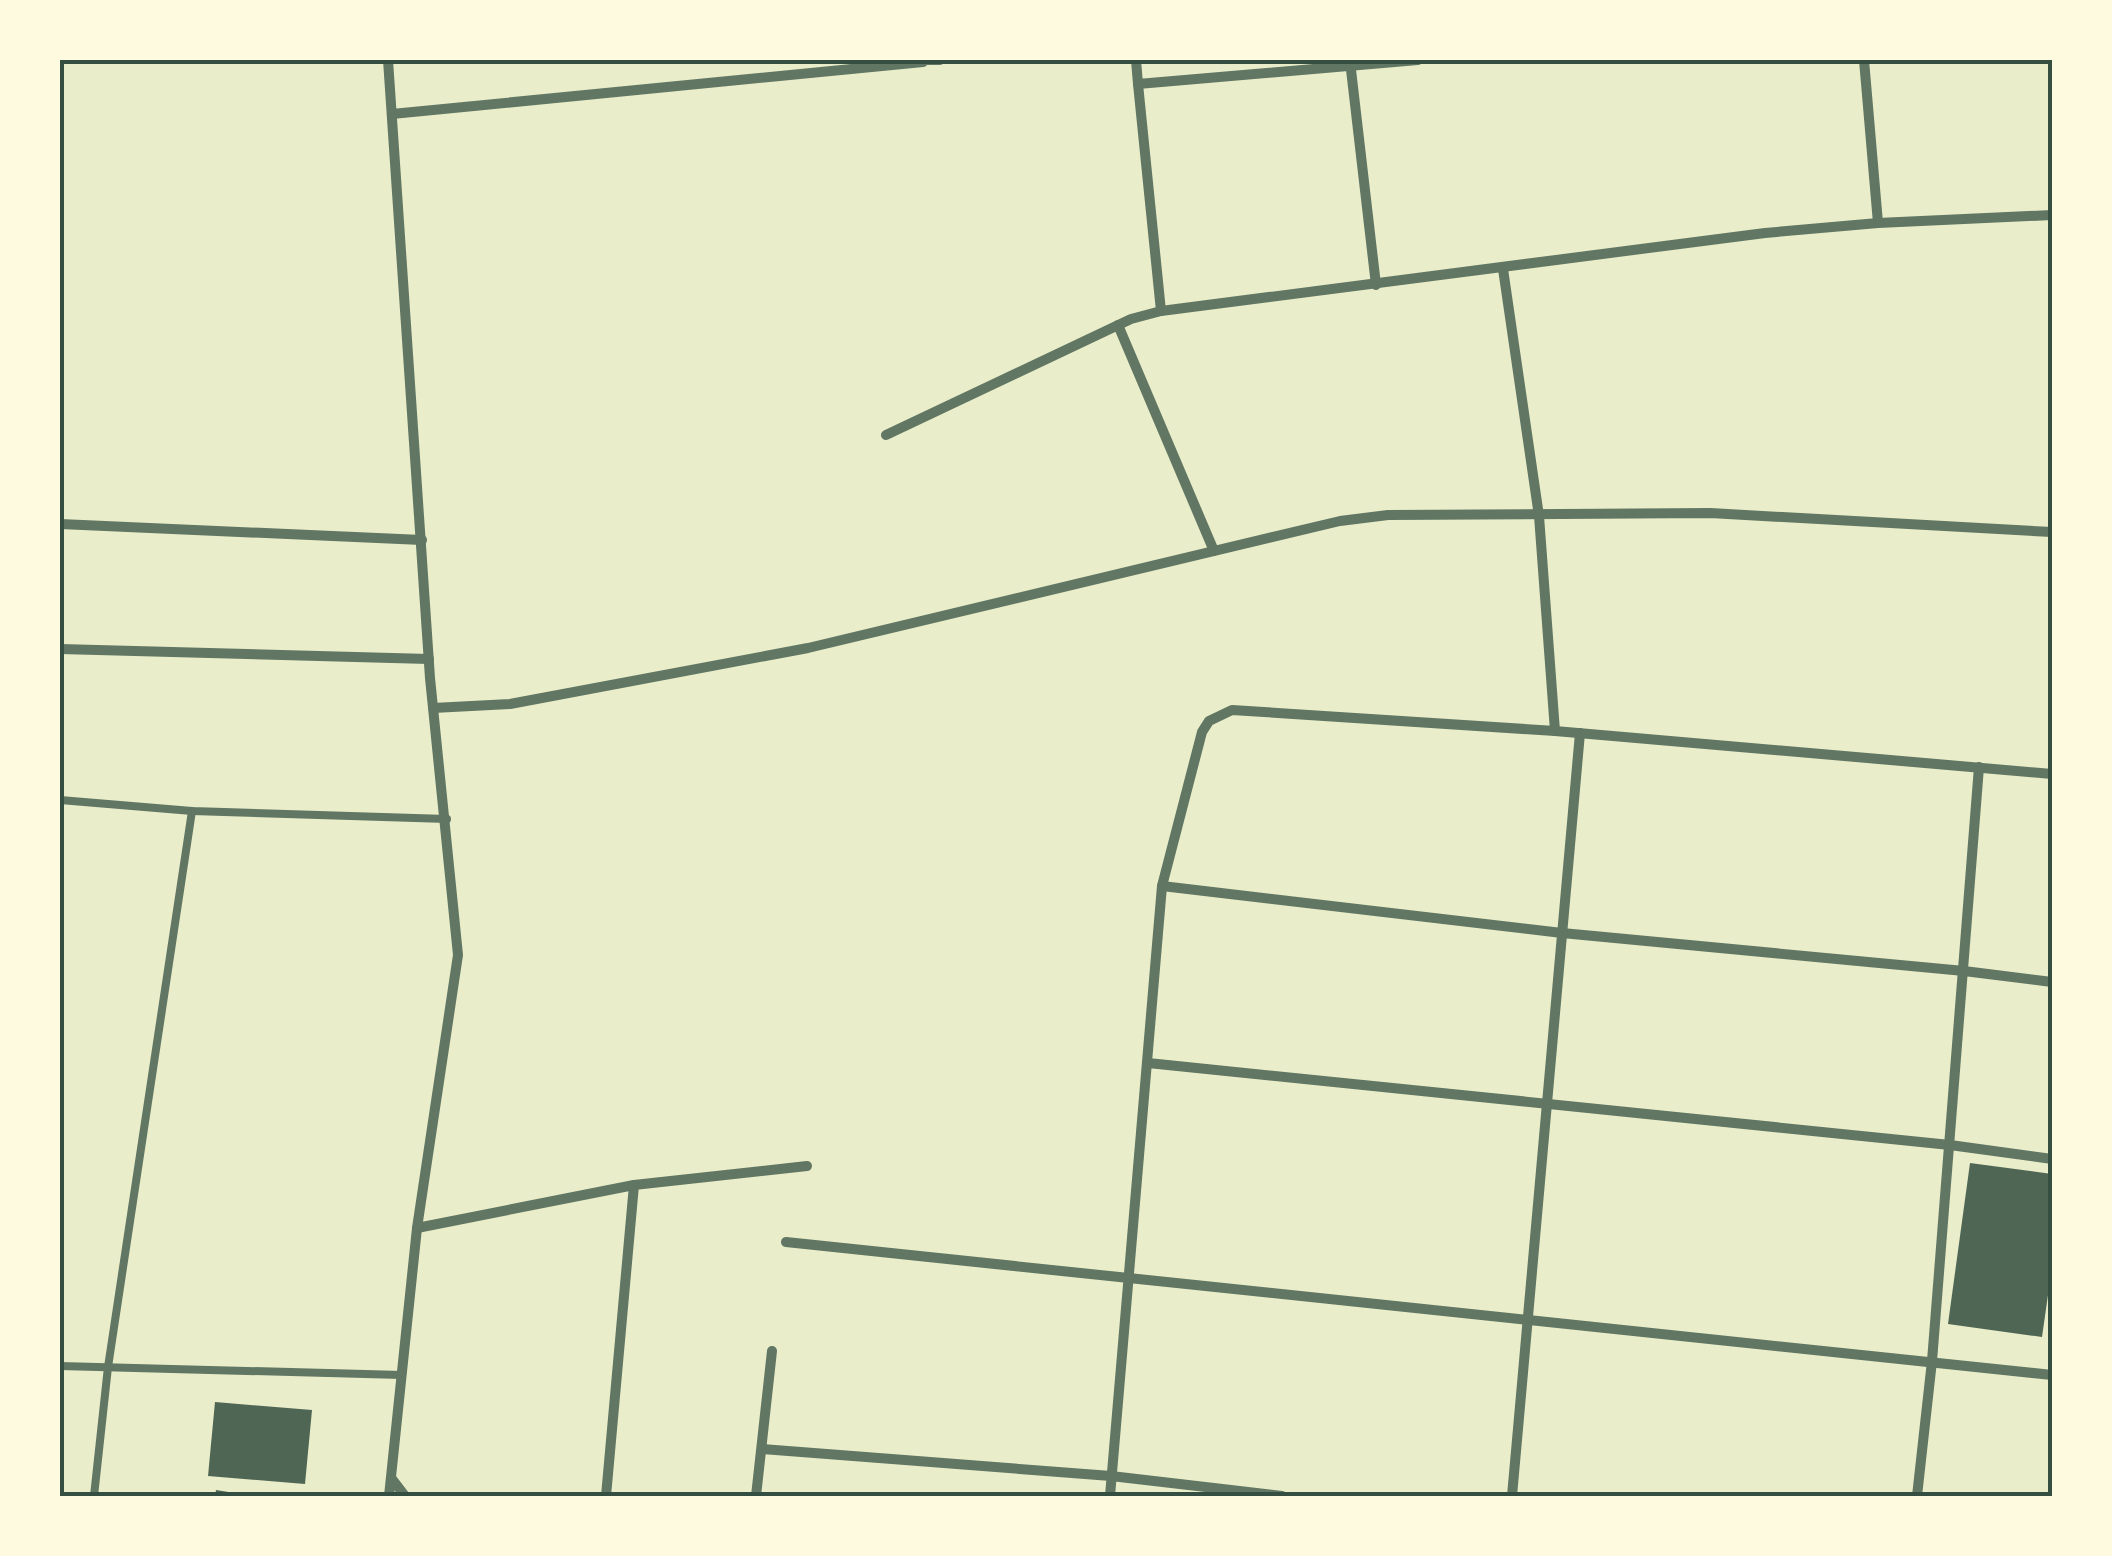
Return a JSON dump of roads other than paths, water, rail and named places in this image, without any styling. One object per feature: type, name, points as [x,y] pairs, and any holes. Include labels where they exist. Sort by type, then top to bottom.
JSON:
[{"type":"street","points":[[388,60],[429,660],[458,955],[416,1228],[389,1496]]},
{"type":"street","points":[[392,114],[940,60]]},
{"type":"street","points":[[1136,60],[1161,311]]},
{"type":"street","points":[[1138,84],[1418,60]]},
{"type":"street","points":[[1864,60],[1878,223]]},
{"type":"street","points":[[1350,63],[1376,284]]},
{"type":"street","points":[[886,435],[1118,325],[1161,311],[1765,233],[2052,214]]},
{"type":"street","points":[[1503,269],[1539,516],[1555,731]]},
{"type":"street","points":[[1118,325],[1214,551]]},
{"type":"street","points":[[433,708],[510,704],[808,648],[1340,522],[1388,516],[1710,513],[2052,532]]},
{"type":"street","points":[[60,524],[422,540]]},
{"type":"street","points":[[60,649],[429,660]]},
{"type":"street","points":[[1110,1496],[1162,886],[1202,732],[1209,721],[1232,710],[1555,731],[2052,774]]},
{"type":"street","points":[[1512,1496],[1580,733]]},
{"type":"street","points":[[1918,1496],[1980,767]]},
{"type":"street","points":[[1162,886],[1562,933],[1964,970],[2052,982]]},
{"type":"street","points":[[1148,1063],[1950,1145],[2052,1159]]},
{"type":"street","points":[[416,1228],[634,1185],[806,1166]]},
{"type":"street","points":[[606,1496],[634,1185]]},
{"type":"street","points":[[786,1242],[2052,1375]]},
{"type":"street","points":[[756,1496],[772,1351]]},
{"type":"street","points":[[762,1449],[1111,1476],[1282,1496]]},
{"type":"street","points":[[392,1479],[405,1496]]},
{"type":"lane","points":[[60,800],[192,812],[447,818]]},
{"type":"lane","points":[[94,1496],[108,1367],[192,812]]},
{"type":"lane","points":[[60,1366],[402,1375]]}]
